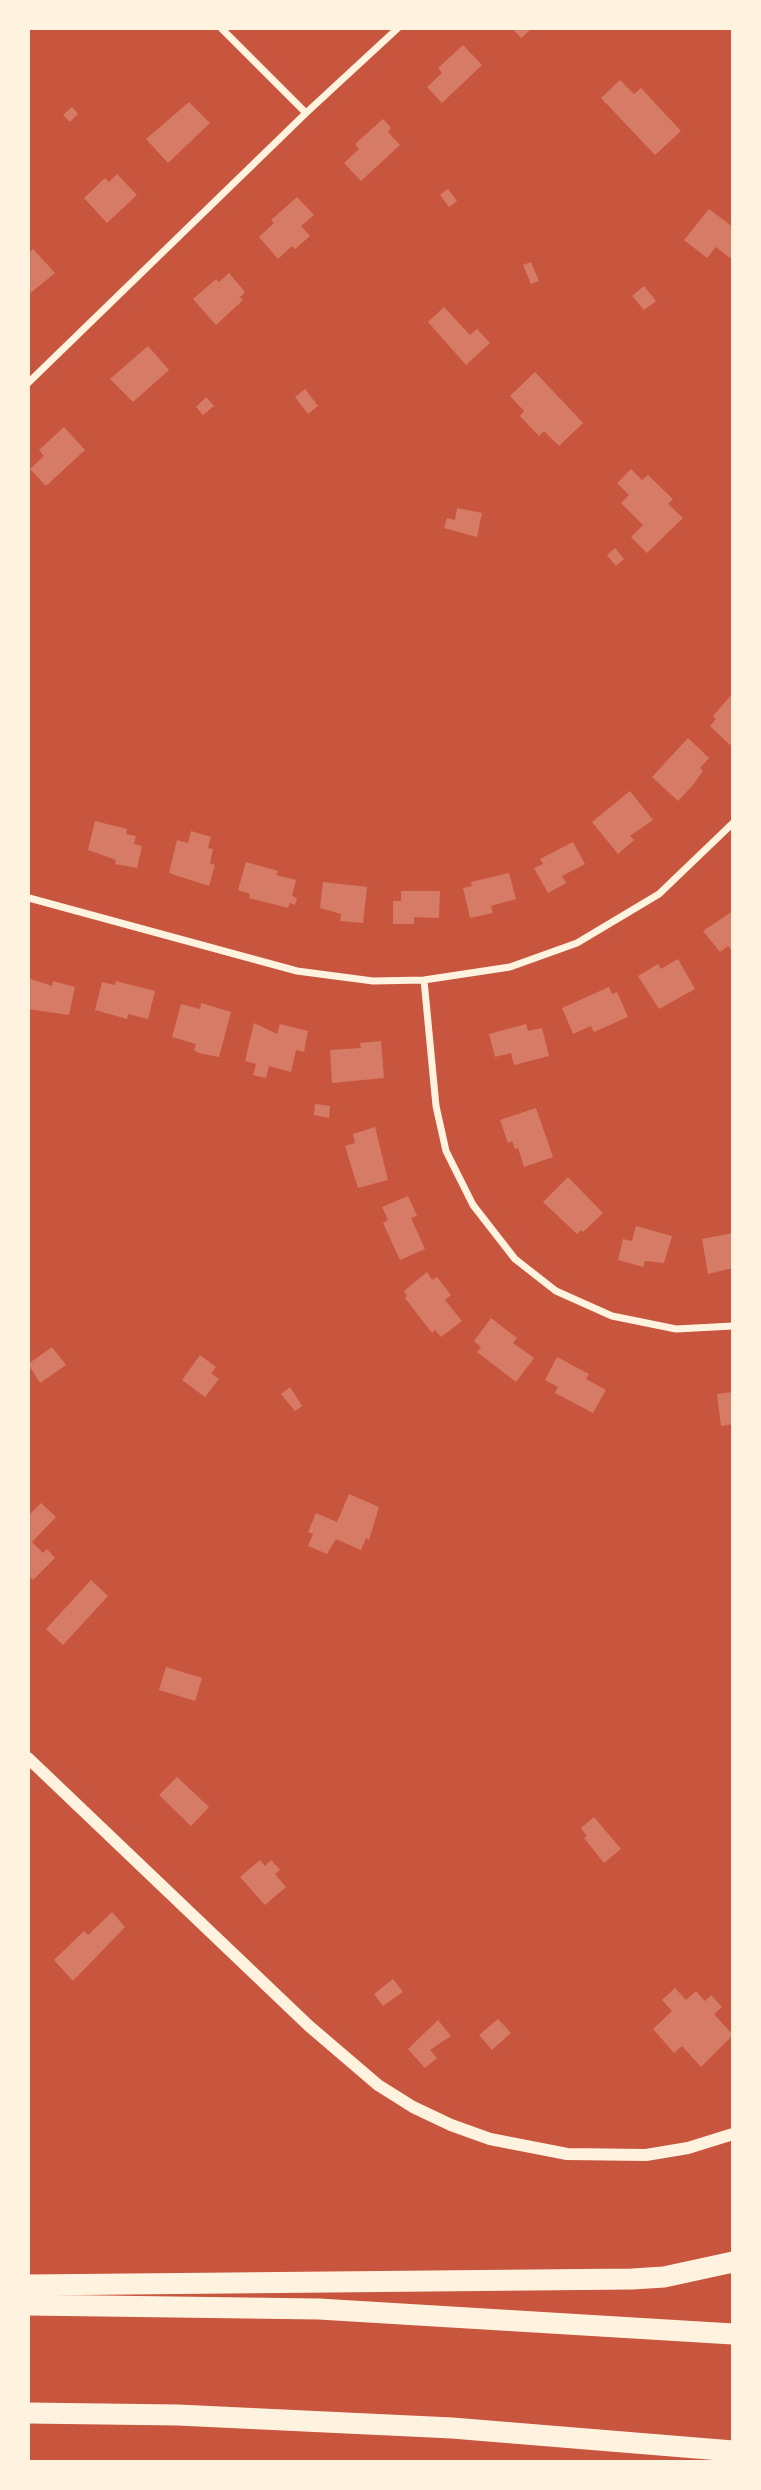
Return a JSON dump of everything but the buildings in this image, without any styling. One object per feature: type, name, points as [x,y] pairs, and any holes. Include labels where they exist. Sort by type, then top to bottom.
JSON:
[{"type":"highway","points":[[28,2285],[632,2279],[664,2277],[733,2262]]},
{"type":"highway","points":[[28,2305],[319,2309],[733,2334]]},
{"type":"highway","points":[[28,2413],[178,2415],[452,2428],[733,2451]]},
{"type":"street","points":[[221,28],[306,113]]},
{"type":"street","points":[[28,383],[306,113],[398,28]]},
{"type":"street","points":[[29,898],[297,971],[373,981],[424,980],[510,967],[577,943],[659,894],[733,823]]},
{"type":"street","points":[[424,980],[436,1106],[448,1156],[473,1205],[515,1259],[556,1291],[612,1316],[676,1329],[733,1326]]},
{"type":"street","points":[[28,1758],[309,2026],[378,2085],[413,2107],[451,2125],[490,2138],[566,2154],[646,2155],[688,2148],[733,2134]]}]
